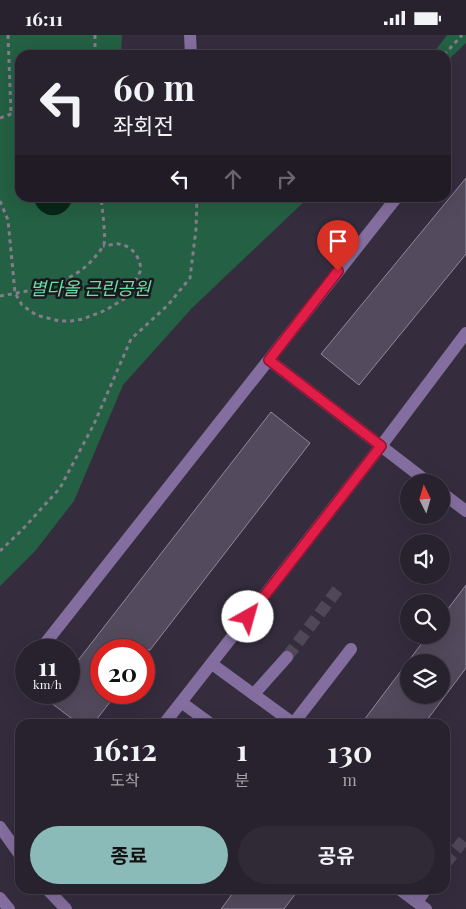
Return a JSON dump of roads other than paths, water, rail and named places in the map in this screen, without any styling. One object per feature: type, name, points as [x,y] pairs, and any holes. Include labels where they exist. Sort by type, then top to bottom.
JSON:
[{"type":"street","points":[[190,35],[191,50]]},
{"type":"street","points":[[49,639],[393,202]]},
{"type":"street","points":[[168,719],[381,446],[466,333]]},
{"type":"street","points":[[269,360],[417,474]]},
{"type":"street","points":[[450,499],[466,511]]},
{"type":"street","points":[[296,719],[351,649]]},
{"type":"street","points":[[254,694],[287,657]]},
{"type":"street","points":[[212,664],[288,719]]},
{"type":"street","points":[[182,702],[204,719]]},
{"type":"street","points":[[0,827],[15,848]]},
{"type":"street","points":[[52,894],[66,909]]},
{"type":"street","points":[[406,894],[422,905]]},
{"type":"street","points":[[0,898],[9,909]]},
{"type":"tunnel","points":[[287,657],[341,585]]},
{"type":"tunnel","points":[[450,858],[466,837]]},
{"type":"park label","name":"별다올 근린공원","points":[[90,288]]}]
